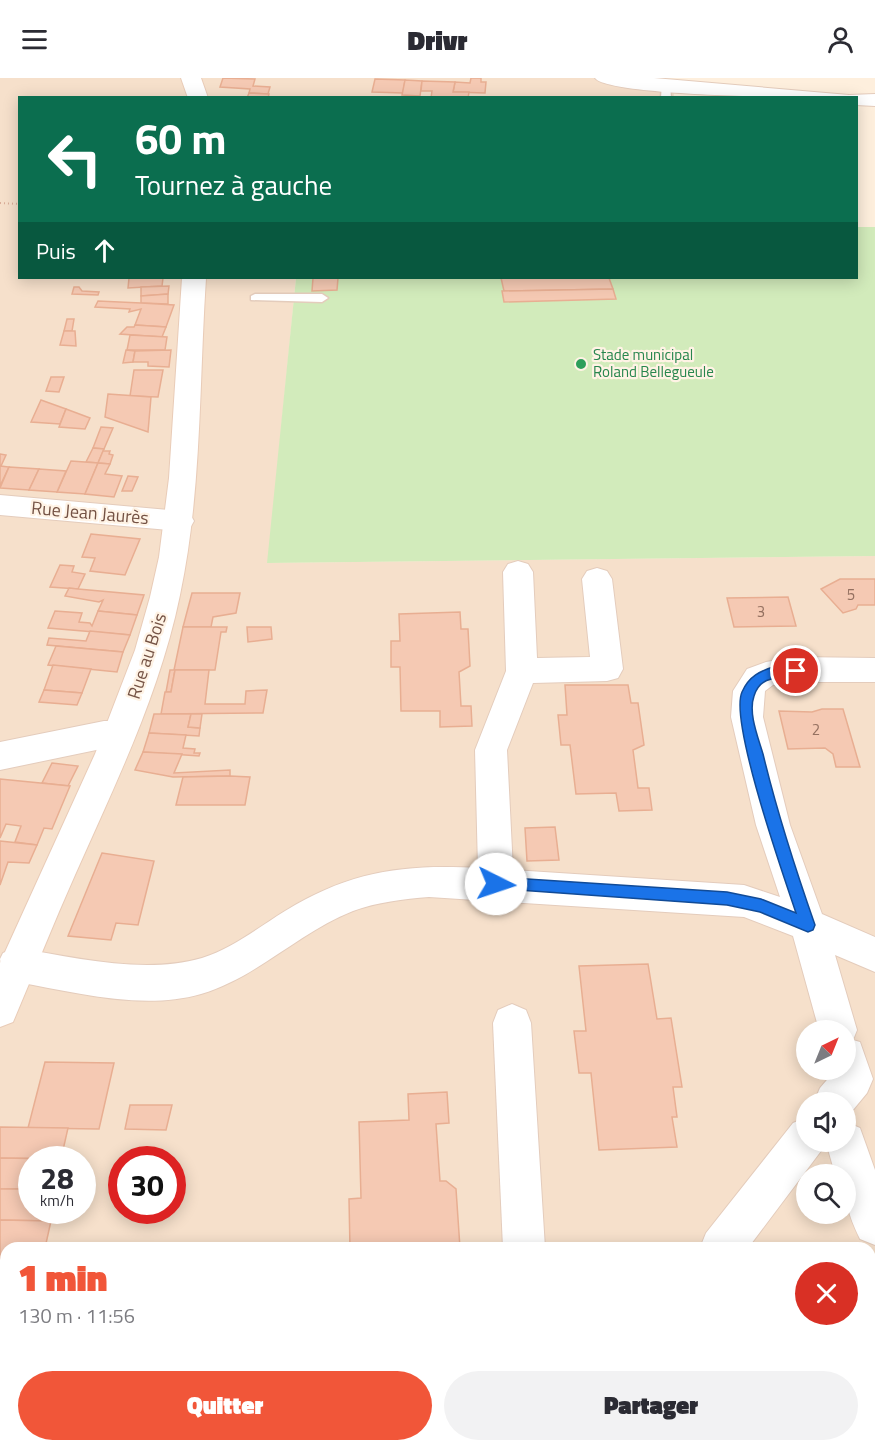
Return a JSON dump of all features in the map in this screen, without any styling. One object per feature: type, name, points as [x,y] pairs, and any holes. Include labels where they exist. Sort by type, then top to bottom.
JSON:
[{"type":"street","points":[[191,78],[197,96]]},
{"type":"street","points":[[605,78],[665,91],[791,96]]},
{"type":"street","points":[[858,99],[875,100]]},
{"type":"street","name":"Rue au Bois","points":[[0,1009],[16,965],[119,734],[155,634],[180,520],[194,279]]},
{"type":"street","name":"Rue Jean Jaurès","points":[[0,505],[180,520]]},
{"type":"street","points":[[496,884],[491,750],[522,671],[518,572]]},
{"type":"street","points":[[522,671],[607,669],[597,579]]},
{"type":"street","points":[[835,1020],[808,925],[773,825],[747,717],[747,694],[752,685],[766,673],[776,671],[875,670]]},
{"type":"street","points":[[0,756],[41,749],[93,735],[119,734]]},
{"type":"street","points":[[16,965],[133,980],[180,980],[221,968],[321,909],[367,891],[429,881],[727,899],[761,905],[875,955]]},
{"type":"street","points":[[512,1023],[524,1242]]},
{"type":"street","points":[[842,1092],[852,1080]]},
{"type":"street","points":[[726,1242],[796,1151]]},
{"type":"street","points":[[849,1152],[864,1202],[875,1224]]},
{"type":"lane","points":[[255,298],[322,298]]},
{"type":"path","points":[[0,203],[18,204]]},
{"type":"shaded area","points":[[0,78],[663,78],[663,81],[674,81],[674,96],[18,96],[18,279],[296,279],[268,563],[875,556],[875,1242],[0,1242]]},
{"type":"green space","name":"Stade municipal Roland Bellegueule","points":[[858,227],[875,227],[875,556],[267,563],[296,279],[858,279]]},
{"type":"building","points":[[223,78],[255,79],[253,86],[270,87],[268,94],[249,93],[250,89],[220,87]]},
{"type":"building","points":[[471,78],[481,78],[481,82],[486,82],[485,93],[453,92],[455,82],[470,83]]},
{"type":"building","points":[[375,79],[405,80],[403,93],[372,92]]},
{"type":"building","points":[[405,80],[422,81],[420,96],[402,95]]},
{"type":"building","points":[[422,81],[455,82],[453,92],[469,92],[468,96],[431,96],[432,91],[421,91]]},
{"type":"building","points":[[249,93],[269,94],[268,96],[248,96]]},
{"type":"building","points":[[129,279],[163,279],[162,286],[128,288]]},
{"type":"building","points":[[313,279],[338,279],[337,290],[312,291]]},
{"type":"building","points":[[501,279],[609,279],[613,289],[504,291]]},
{"type":"building","points":[[169,286],[168,294],[141,296],[141,287]]},
{"type":"building","points":[[74,287],[79,287],[82,291],[99,292],[98,295],[72,294]]},
{"type":"building","points":[[613,289],[616,299],[504,302],[502,291]]},
{"type":"building","points":[[168,294],[168,304],[141,303],[141,296]]},
{"type":"building","points":[[98,301],[174,305],[166,327],[135,325],[141,309],[129,312],[130,309],[95,307]]},
{"type":"building","points":[[67,319],[74,319],[72,331],[64,331]]},
{"type":"building","points":[[135,325],[166,327],[162,337],[120,334],[127,327]]},
{"type":"building","points":[[64,331],[75,331],[76,346],[60,345]]},
{"type":"building","points":[[130,335],[167,337],[165,350],[127,350]]},
{"type":"building","points":[[126,350],[135,351],[133,362],[123,363]]},
{"type":"building","points":[[171,350],[169,367],[148,366],[148,362],[133,362],[135,351]]},
{"type":"building","points":[[134,370],[163,370],[158,397],[130,396]]},
{"type":"building","points":[[51,377],[64,377],[59,392],[46,391]]},
{"type":"building","points":[[108,394],[151,397],[148,432],[105,417]]},
{"type":"building","points":[[41,400],[66,409],[60,424],[31,422]]},
{"type":"building","points":[[66,409],[90,418],[85,429],[59,427]]},
{"type":"building","points":[[101,427],[113,428],[104,449],[93,448]]},
{"type":"building","points":[[93,448],[104,449],[98,463],[86,462]]},
{"type":"building","points":[[103,451],[110,451],[109,454],[113,455],[110,464],[98,463]]},
{"type":"building","points":[[0,454],[6,455],[1,466],[9,467],[0,486]]},
{"type":"building","points":[[71,461],[98,463],[85,494],[57,492]]},
{"type":"building","points":[[98,463],[110,464],[105,474],[122,476],[114,497],[85,494]]},
{"type":"building","points":[[9,467],[39,469],[29,490],[0,488]]},
{"type":"building","points":[[39,469],[66,471],[57,492],[29,490]]},
{"type":"building","points":[[128,476],[138,477],[132,491],[122,491]]},
{"type":"building","points":[[91,534],[140,539],[125,575],[90,571],[95,558],[82,557]]},
{"type":"building","points":[[60,565],[74,566],[72,572],[85,574],[78,589],[50,587]]},
{"type":"building","points":[[840,579],[875,579],[875,605],[858,605],[856,609],[843,613],[821,589]]},
{"type":"building","points":[[69,588],[144,595],[137,615],[98,611],[103,600],[99,602],[65,596]]},
{"type":"building","points":[[192,593],[240,593],[236,613],[213,617],[211,627],[183,627]]},
{"type":"building","points":[[788,597],[796,626],[734,627],[727,598]]},
{"type":"building","points":[[55,611],[82,613],[79,622],[90,623],[92,626],[98,611],[137,615],[130,635],[48,628]]},
{"type":"building","points":[[460,612],[461,629],[468,629],[470,666],[459,672],[461,706],[471,706],[472,726],[440,727],[440,711],[401,711],[400,667],[391,667],[391,641],[400,641],[399,614]]},
{"type":"building","points":[[183,627],[227,627],[226,632],[221,632],[215,670],[174,670]]},
{"type":"building","points":[[247,627],[271,627],[272,639],[248,642]]},
{"type":"building","points":[[90,631],[130,635],[123,652],[47,645],[49,638],[86,641]]},
{"type":"building","points":[[56,646],[123,652],[117,672],[48,665]]},
{"type":"building","points":[[53,665],[91,669],[82,693],[44,690]]},
{"type":"building","points":[[170,670],[175,670],[171,692],[166,692]]},
{"type":"building","points":[[175,670],[209,670],[205,704],[245,704],[246,691],[267,690],[263,713],[161,714],[165,692],[171,692]]},
{"type":"building","points":[[565,685],[628,685],[631,703],[638,703],[644,745],[633,750],[638,788],[649,788],[652,810],[619,811],[616,793],[576,794],[570,745],[561,745],[558,715],[567,715]]},
{"type":"building","points":[[44,690],[82,693],[77,705],[39,702]]},
{"type":"building","points":[[822,709],[843,709],[860,767],[836,767],[833,754],[825,748],[788,749],[779,711],[812,712]]},
{"type":"building","points":[[154,714],[191,714],[188,727],[200,728],[199,736],[149,733]]},
{"type":"building","points":[[191,714],[202,714],[200,728],[188,727]]},
{"type":"building","points":[[149,733],[186,735],[183,748],[195,749],[194,753],[200,753],[199,756],[143,752]]},
{"type":"building","points":[[143,752],[182,754],[174,773],[230,770],[230,776],[173,777],[135,770]]},
{"type":"building","points":[[52,763],[78,766],[68,786],[42,783]]},
{"type":"building","points":[[183,777],[250,777],[245,805],[176,805]]},
{"type":"building","points":[[0,779],[70,786],[52,829],[44,828],[37,845],[15,842],[21,826],[6,824],[0,838]]},
{"type":"building","points":[[555,827],[559,860],[527,861],[525,828]]},
{"type":"building","points":[[0,841],[37,845],[29,863],[8,862],[0,885]]},
{"type":"building","points":[[102,853],[154,861],[138,925],[116,923],[111,940],[68,936]]},
{"type":"building","points":[[648,964],[657,1019],[671,1018],[682,1087],[673,1087],[677,1117],[672,1117],[677,1147],[599,1150],[591,1073],[579,1073],[574,1031],[586,1031],[579,966]]},
{"type":"building","points":[[45,1062],[114,1063],[99,1129],[28,1128]]},
{"type":"building","points":[[447,1092],[449,1123],[436,1124],[440,1181],[446,1181],[456,1189],[460,1242],[350,1242],[349,1199],[361,1198],[359,1122],[409,1120],[408,1094]]},
{"type":"building","points":[[130,1105],[172,1105],[166,1130],[125,1129]]},
{"type":"building","points":[[0,1127],[68,1128],[64,1146],[18,1146],[18,1158],[0,1158]]},
{"type":"building","points":[[0,1158],[18,1158],[18,1189],[0,1189]]},
{"type":"building","points":[[0,1189],[18,1189],[18,1220],[0,1220]]},
{"type":"building","points":[[0,1220],[18,1220],[18,1224],[50,1224],[46,1242],[0,1242]]},
{"type":"place","name":"Stade municipal Roland Bellegueule","points":[[581,364]]},
{"type":"route","points":[[496,884],[744,901],[761,905],[808,925],[773,825],[746,705],[747,694],[759,677],[776,671],[796,671]]}]
